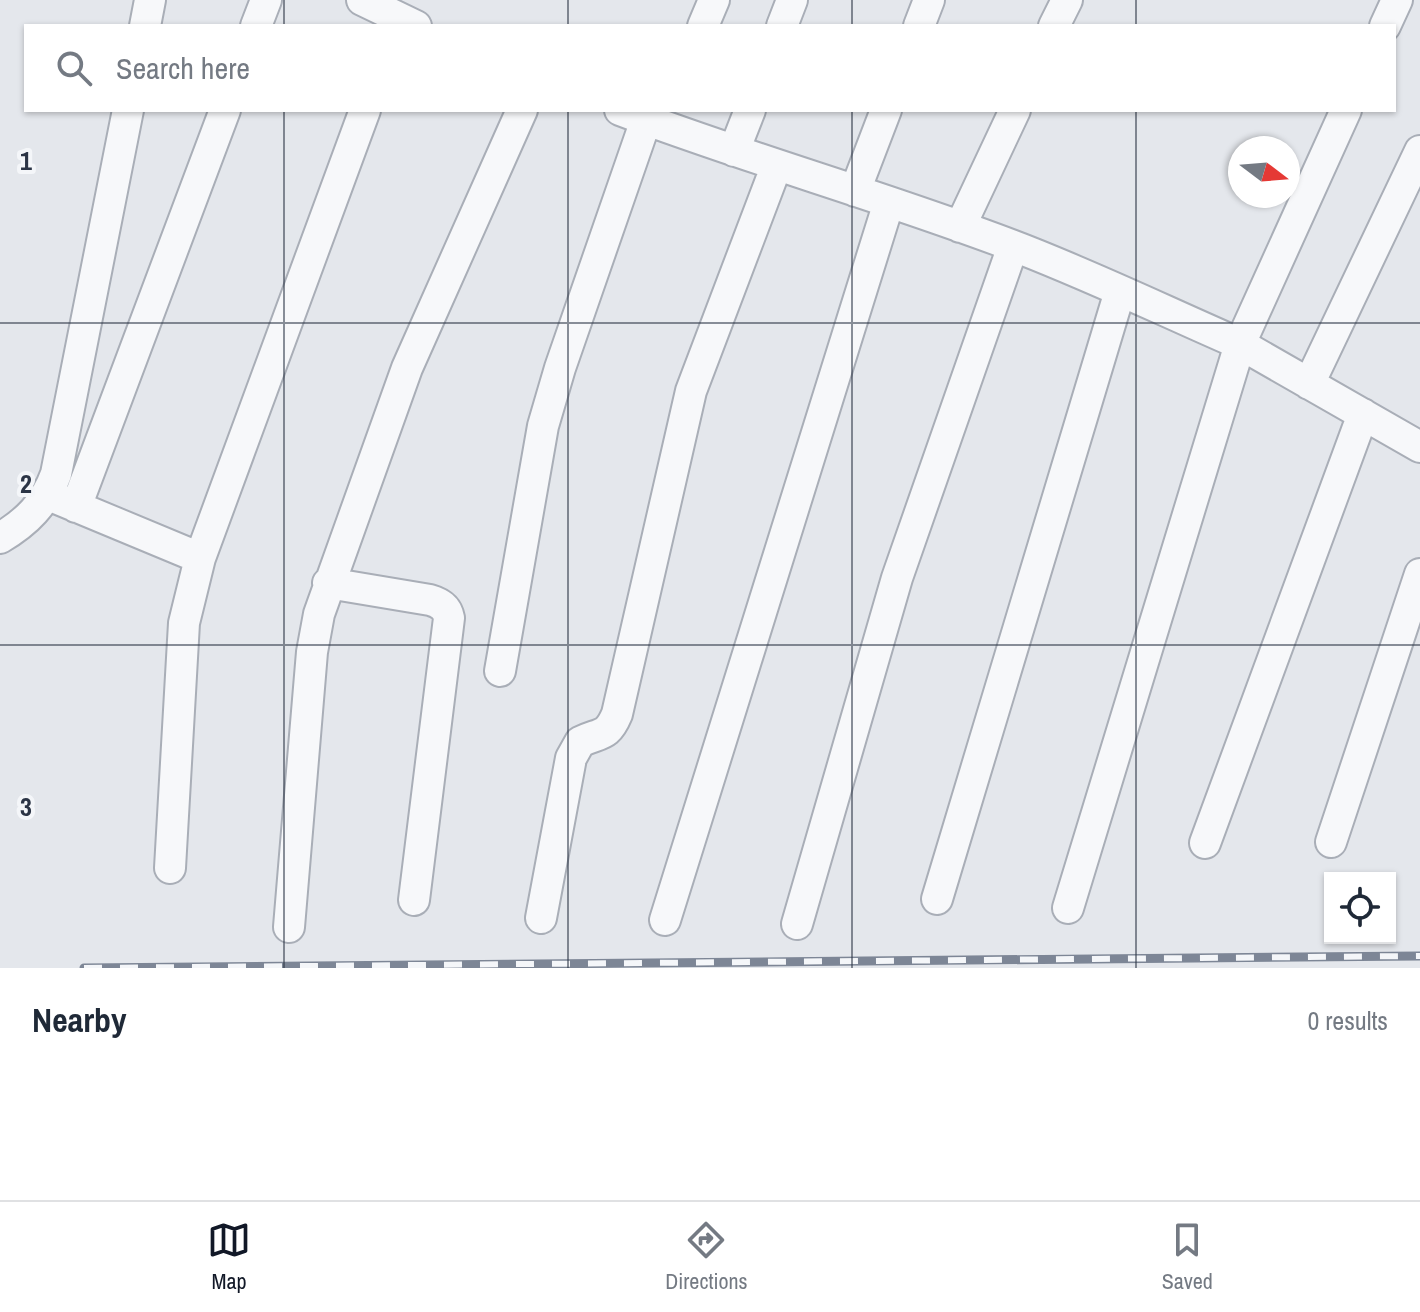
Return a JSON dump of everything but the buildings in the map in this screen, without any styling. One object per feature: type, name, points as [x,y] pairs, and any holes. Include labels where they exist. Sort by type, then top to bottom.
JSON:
[{"type":"street","points":[[145,24],[150,0]]},
{"type":"street","points":[[257,24],[266,0]]},
{"type":"street","points":[[362,0],[405,18]]},
{"type":"street","points":[[704,24],[714,0]]},
{"type":"street","points":[[783,24],[792,0]]},
{"type":"street","points":[[920,24],[929,0]]},
{"type":"street","points":[[1055,24],[1067,0]]},
{"type":"street","points":[[1386,24],[1397,0]]},
{"type":"street","points":[[0,538],[35,512],[48,495],[61,457],[128,112]]},
{"type":"street","points":[[76,507],[224,112]]},
{"type":"street","points":[[170,868],[184,623],[200,558],[364,112]]},
{"type":"street","points":[[289,927],[312,652],[319,614],[407,368],[521,112]]},
{"type":"street","points":[[734,151],[749,112]]},
{"type":"street","points":[[855,191],[885,112]]},
{"type":"street","points":[[960,227],[1014,112]]},
{"type":"street","points":[[1068,908],[1240,344],[1345,112]]},
{"type":"street","points":[[500,671],[543,426],[560,368],[649,116],[776,167],[889,202],[1013,246],[1240,344],[1363,414],[1417,438]]},
{"type":"street","points":[[1309,384],[1420,151]]},
{"type":"street","points":[[541,918],[571,758],[580,742],[608,731],[617,714],[691,391],[776,167]]},
{"type":"street","points":[[665,920],[889,202]]},
{"type":"street","points":[[797,924],[897,578],[1013,246]]},
{"type":"street","points":[[937,899],[1120,291]]},
{"type":"street","points":[[1205,843],[1363,414]]},
{"type":"street","points":[[48,495],[200,558]]},
{"type":"street","points":[[1331,842],[1420,574]]},
{"type":"street","points":[[328,583],[430,600],[448,612],[414,900]]},
{"type":"railway","points":[[84,968],[1420,956]]}]
